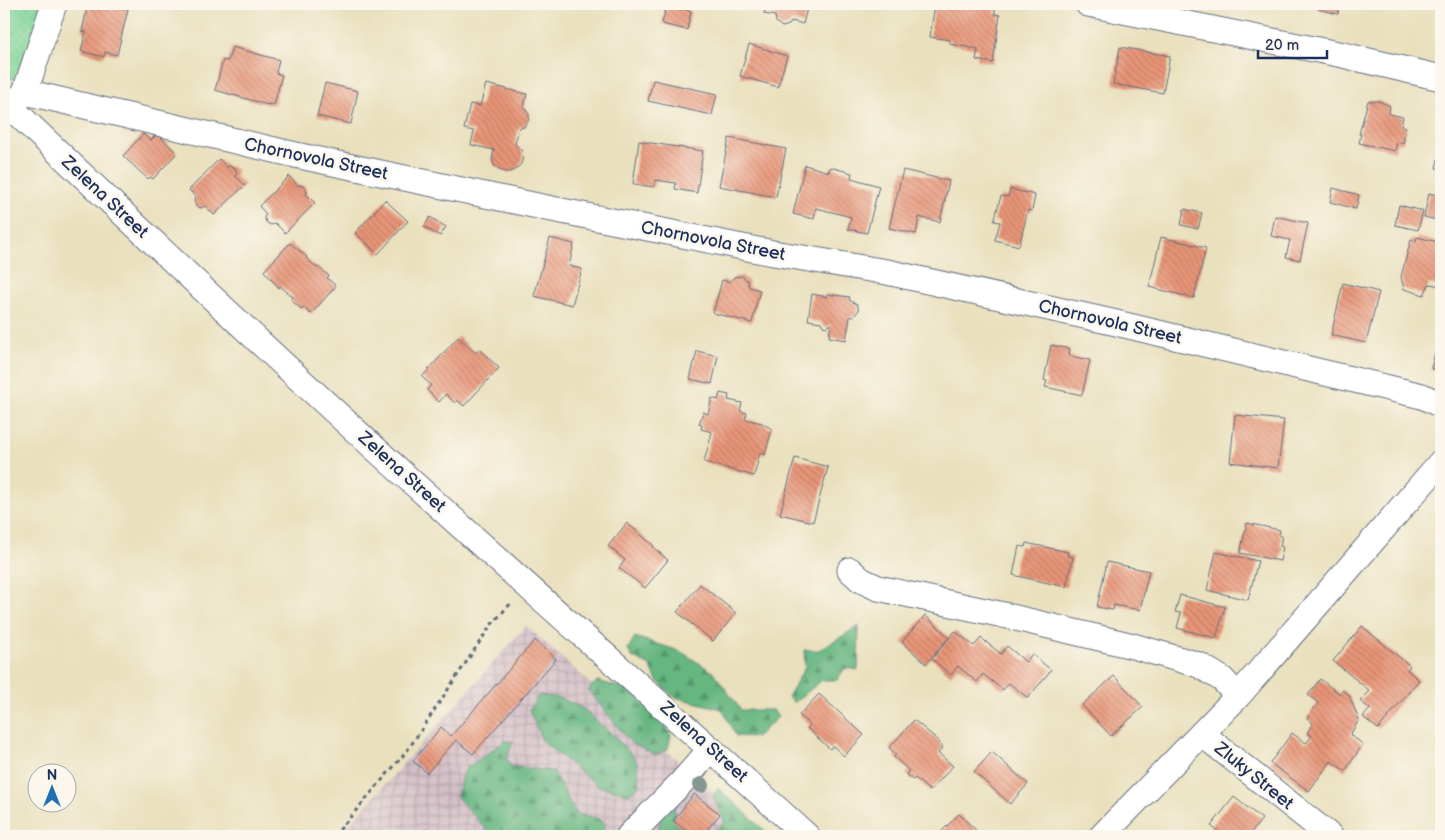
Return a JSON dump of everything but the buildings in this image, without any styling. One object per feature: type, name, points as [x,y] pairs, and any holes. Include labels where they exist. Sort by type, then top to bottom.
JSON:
[{"type":"street","points":[[13,100],[54,4]]},
{"type":"street","points":[[1088,4],[1343,55],[1441,78]]},
{"type":"street","name":"Chornovola Street","points":[[13,100],[300,156],[772,254],[887,272],[1103,320],[1422,396],[1441,405]]},
{"type":"street","name":"Zelena Street","points":[[13,100],[241,325],[432,500],[807,836]]},
{"type":"street","points":[[1102,836],[1238,696],[1441,462]]},
{"type":"street","points":[[850,570],[861,580],[878,588],[1114,642],[1199,666],[1222,679],[1238,696]]},
{"type":"street","name":"Zluky Street","points":[[1202,734],[1330,836]]},
{"type":"street","points":[[629,836],[681,783],[711,748]]},
{"type":"path","points":[[334,836],[407,751],[491,625],[528,585]]},
{"type":"shaded area","points":[[526,626],[763,836],[339,836]]},
{"type":"green space","points":[[4,4],[43,4],[20,80],[4,77]]},
{"type":"green space","points":[[859,626],[858,670],[845,668],[837,680],[822,680],[794,703],[788,697],[805,667],[804,650],[819,650]]},
{"type":"green space","points":[[635,637],[680,651],[713,672],[741,710],[773,710],[778,717],[756,737],[736,736],[722,709],[674,697],[657,681],[650,666],[632,657],[628,649]]},
{"type":"green space","points":[[597,681],[645,694],[671,735],[668,749],[656,755],[631,743],[588,690]]},
{"type":"green space","points":[[539,695],[560,698],[582,708],[616,738],[637,761],[640,785],[629,794],[598,786],[543,742],[529,710]]},
{"type":"green space","points":[[505,741],[513,741],[507,759],[510,766],[553,771],[576,814],[600,819],[605,824],[604,836],[492,836],[457,797],[462,775],[468,767]]},
{"type":"green space","points":[[718,788],[771,836],[758,836],[751,831],[737,831],[734,836],[708,836],[725,822],[713,797]]},
{"type":"green space","points":[[674,804],[675,825],[703,836],[666,836],[659,830],[660,809]]}]
